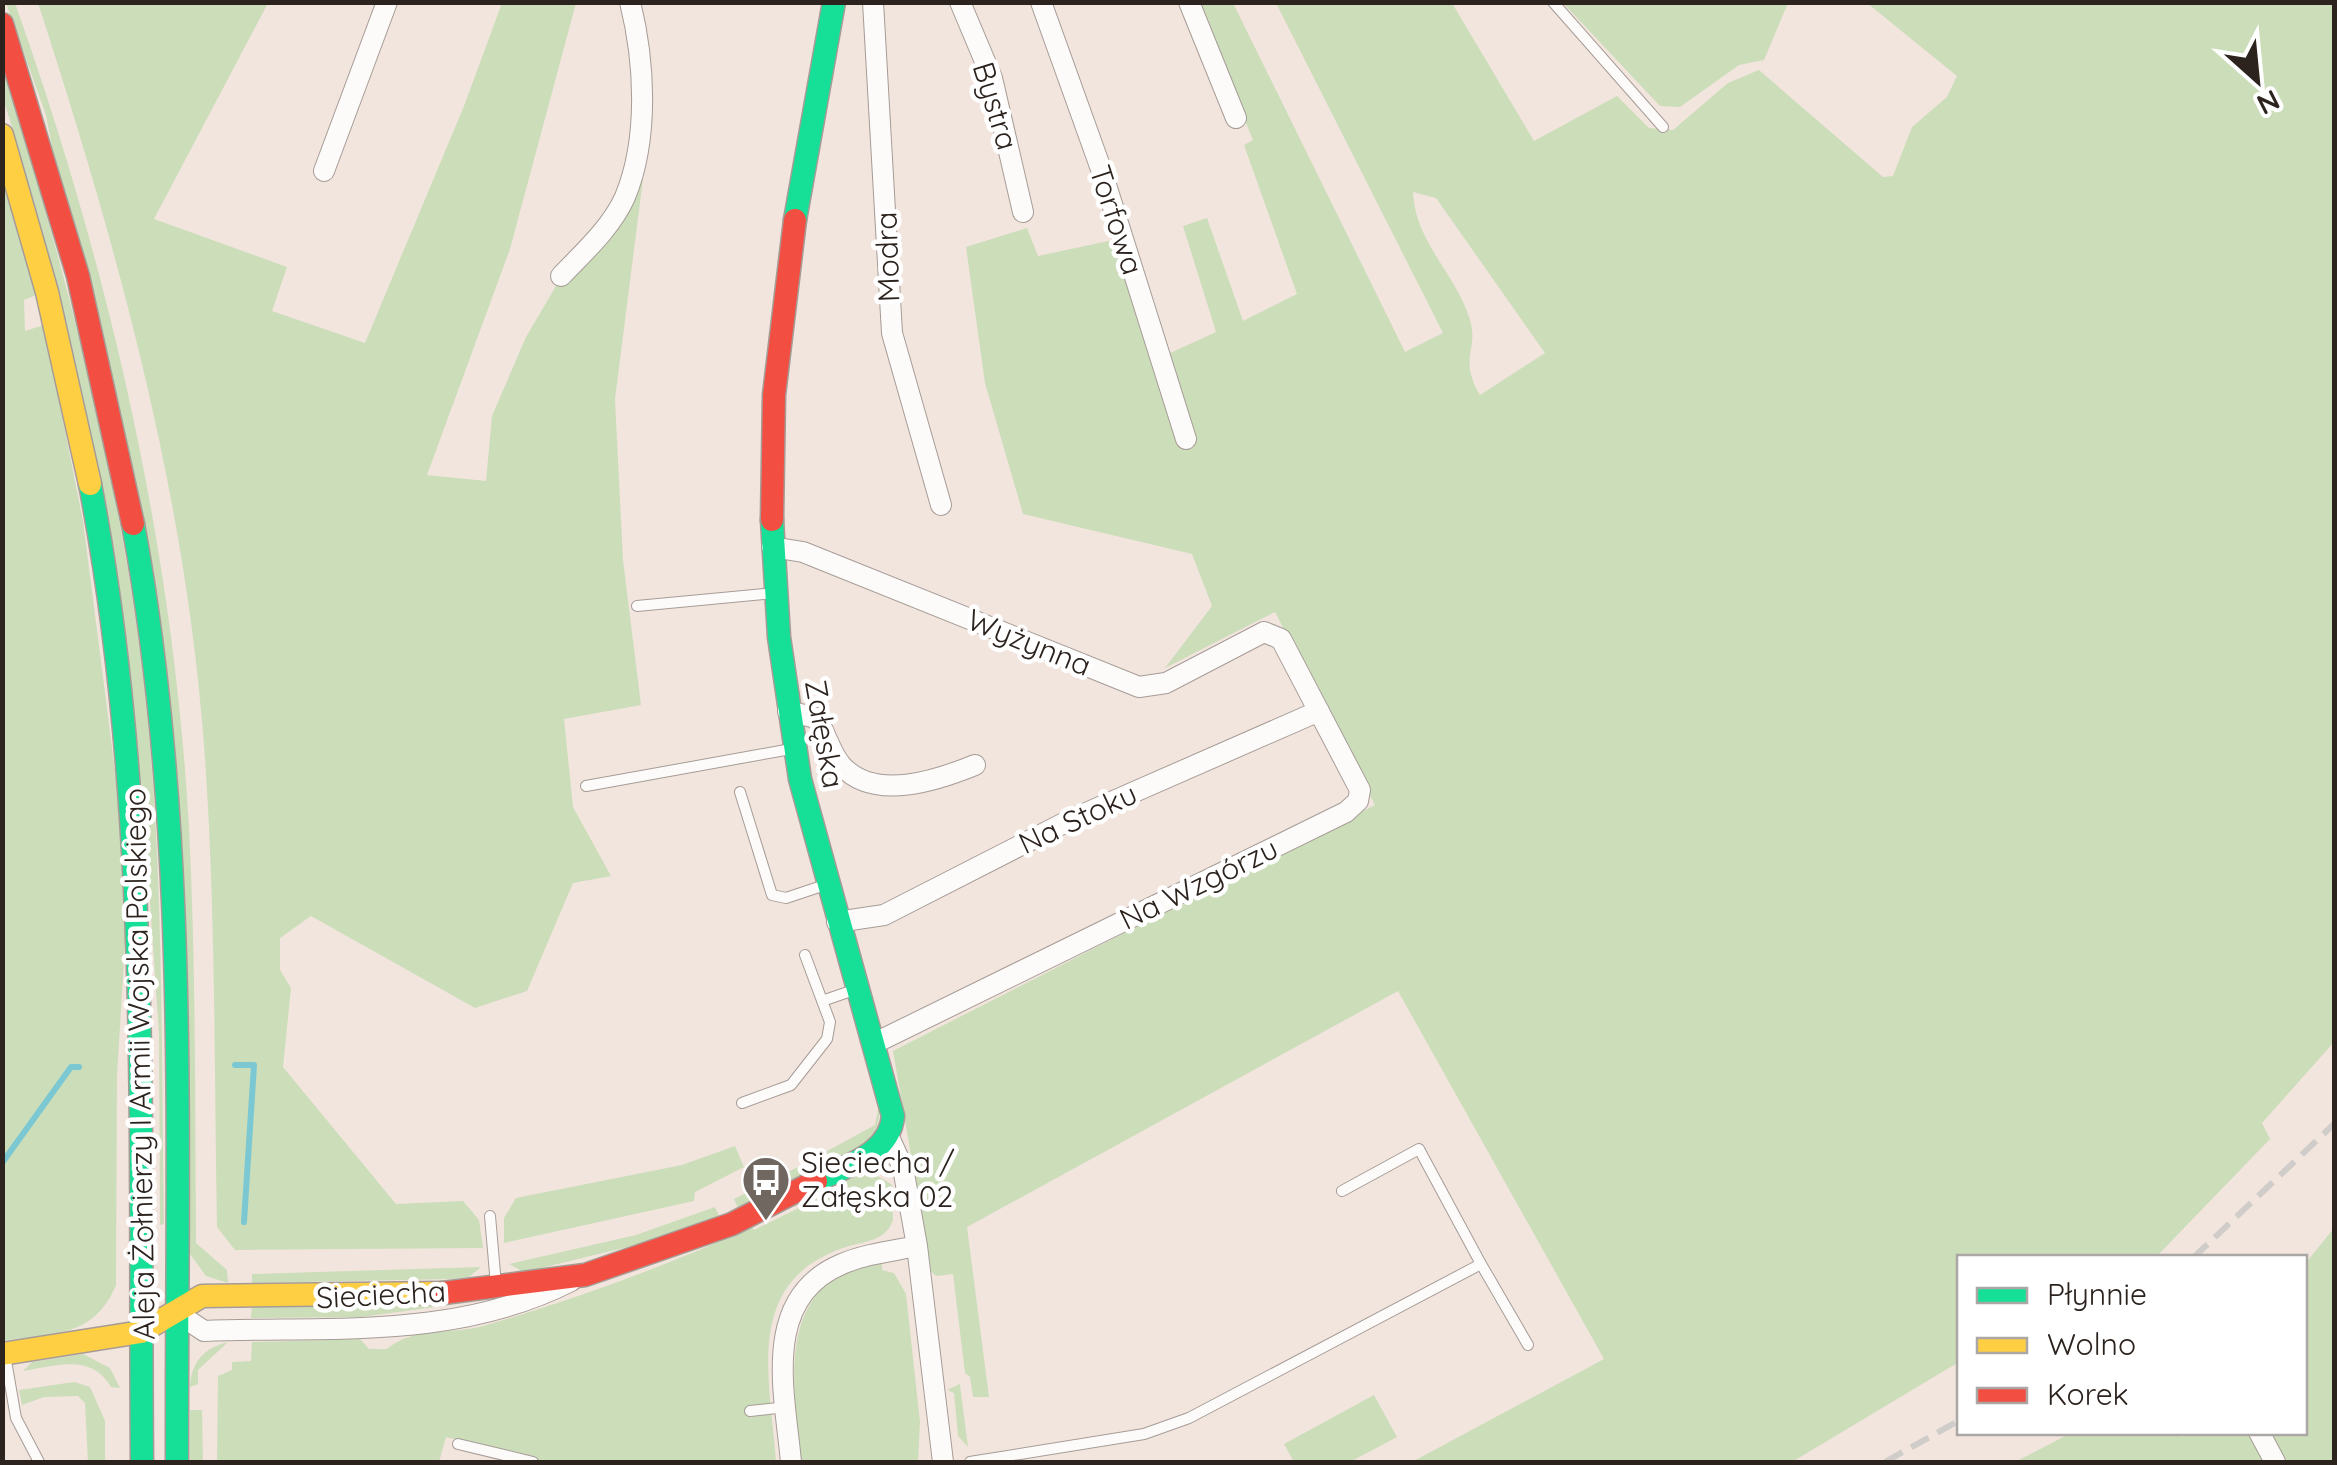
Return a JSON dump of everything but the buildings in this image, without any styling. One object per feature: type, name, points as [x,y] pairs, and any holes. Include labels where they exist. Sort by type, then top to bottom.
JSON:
[{"type":"main road","name":"Załęska","points":[[834,2],[779,332],[771,468],[774,593],[794,748],[826,885],[894,1116],[889,1138]]},
{"type":"main road","name":"Aleja Żołnierzy I Armii Wojska Polskiego","points":[[2,24],[68,228],[92,325],[125,478],[150,630],[172,912],[177,1462]]},
{"type":"main road","name":"Aleja Żołnierzy I Armii Wojska Polskiego","points":[[2,135],[55,320],[94,493],[124,715],[137,898],[142,1462]]},
{"type":"main road","name":"Sieciecha","points":[[4,1354],[141,1332],[202,1296],[425,1294],[584,1275],[732,1224],[876,1150],[889,1138]]},
{"type":"street","points":[[324,171],[387,2]]},
{"type":"street","points":[[560,276],[615,215],[633,166],[640,59],[630,2]]},
{"type":"street","name":"Modra","points":[[873,2],[892,334],[941,505]]},
{"type":"street","name":"Bystra","points":[[960,2],[992,78],[1023,212]]},
{"type":"street","name":"Torfowa","points":[[1042,2],[1101,169],[1186,439]]},
{"type":"street","points":[[1189,2],[1236,118]]},
{"type":"street","name":"Wyżynna","points":[[772,547],[804,552],[1140,687],[1166,682],[1264,632],[1280,639]]},
{"type":"street","name":"Na Wzgórzu","points":[[875,1043],[1346,812],[1358,801],[1360,790],[1280,639]]},
{"type":"street","points":[[788,711],[816,718],[838,761],[863,780],[928,782],[975,765]]},
{"type":"street","name":"Na Stoku","points":[[837,922],[884,914],[1068,821],[1319,711]]},
{"type":"street","name":"Załęska","points":[[889,1138],[903,1168],[917,1246],[943,1462]]},
{"type":"street","points":[[790,1462],[781,1353],[796,1302],[810,1286],[842,1264],[917,1246]]},
{"type":"street","name":"Sieciecha","points":[[176,1313],[204,1331],[441,1323],[496,1313],[584,1275]]},
{"type":"street","points":[[2261,1435],[2275,1462]]},
{"type":"lane","points":[[1553,2],[1663,127]]},
{"type":"lane","points":[[637,606],[774,593]]},
{"type":"lane","points":[[586,786],[794,748]]},
{"type":"lane","points":[[740,792],[772,894],[786,898],[826,885]]},
{"type":"lane","points":[[742,1103],[786,1088],[800,1077],[830,1034],[805,955]]},
{"type":"lane","points":[[822,1000],[858,989]]},
{"type":"lane","points":[[1342,1191],[1419,1149],[1528,1345]]},
{"type":"lane","points":[[490,1216],[496,1313]]},
{"type":"lane","points":[[970,1462],[1028,1458],[1144,1434],[1189,1418],[1481,1264]]},
{"type":"lane","points":[[4,1354],[16,1418],[39,1462]]},
{"type":"lane","points":[[750,1411],[786,1407]]},
{"type":"lane","points":[[458,1444],[533,1462]]},
{"type":"green space","points":[[6,3],[15,3],[80,204],[107,306],[152,512],[181,722],[189,828],[196,1243],[227,1270],[228,1283],[206,1276],[190,1254],[179,815],[46,115]]},
{"type":"green space","points":[[38,3],[268,3],[154,219],[287,267],[272,311],[365,343],[464,106],[502,3],[576,3],[510,249],[427,475],[486,481],[492,416],[526,337],[559,281],[613,223],[643,179],[615,399],[623,560],[641,705],[564,719],[573,807],[611,876],[573,883],[527,991],[475,1008],[311,916],[280,938],[280,970],[291,988],[283,1067],[396,1204],[463,1201],[479,1220],[483,1248],[235,1250],[217,1227],[213,926],[195,650],[164,462],[143,369],[94,184]]},
{"type":"green space","points":[[1197,3],[1233,3],[1405,352],[1443,333],[1276,3],[1452,3],[1534,141],[1617,96],[1649,128],[1673,130],[1728,83],[1759,70],[1883,177],[1893,176],[1912,127],[1947,97],[1957,76],[1867,3],[2334,3],[2334,1042],[2262,1123],[2270,1139],[2158,1255],[1957,1255],[1957,1363],[1792,1462],[1412,1462],[1604,1359],[1398,991],[967,1227],[989,1397],[973,1397],[970,1377],[965,1373],[953,1274],[936,1276],[931,1271],[893,1051],[1375,805],[1275,612],[1165,668],[1212,606],[1192,554],[1023,514],[985,383],[966,247],[1027,228],[1038,256],[1118,239],[1166,355],[1216,332],[1183,226],[1207,218],[1243,321],[1297,294],[1244,145],[1253,140]],"holes":[[[1413,192],[1436,198],[1545,353],[1480,395],[1470,372],[1470,320],[1428,243],[1415,210]]]},
{"type":"green space","points":[[1563,3],[1788,3],[1764,60],[1739,65],[1680,107],[1660,106]]},
{"type":"green space","points":[[2,61],[89,378],[136,620],[152,767],[159,897],[164,1224],[160,1225],[159,1034],[142,787],[13,130],[3,98]]},
{"type":"green space","points":[[2,178],[36,295],[24,300],[25,331],[44,325],[83,521],[119,802],[126,928],[117,1075],[116,1285],[107,1302],[84,1324],[55,1334],[2,1341]]},
{"type":"green space","points":[[879,1105],[876,1128],[870,1136],[823,1165],[818,1156],[875,1125]]},
{"type":"green space","points":[[735,1146],[744,1167],[695,1192],[694,1201],[504,1243],[504,1218],[516,1198],[682,1165]]},
{"type":"green space","points":[[806,1163],[811,1171],[738,1208],[734,1199]]},
{"type":"green space","points":[[874,1174],[891,1184],[896,1193],[835,1186],[856,1176]]},
{"type":"green space","points":[[825,1195],[892,1201],[893,1220],[876,1239],[815,1261],[792,1282],[777,1306],[768,1365],[776,1462],[547,1462],[446,1437],[439,1462],[217,1462],[218,1376],[232,1370],[232,1362],[251,1361],[252,1342],[360,1339],[369,1349],[387,1349],[421,1334],[483,1326],[653,1269],[752,1227],[754,1230]]},
{"type":"green space","points":[[715,1207],[719,1216],[656,1240],[533,1270],[522,1271],[509,1264],[636,1235]]},
{"type":"green space","points":[[2334,1228],[2334,1462],[2015,1462],[2067,1435],[2307,1435],[2307,1262]]},
{"type":"green space","points":[[882,1264],[882,1270],[894,1273],[906,1294],[920,1422],[918,1462],[800,1462],[794,1369],[806,1311],[822,1289],[847,1273]]},
{"type":"green space","points":[[481,1267],[469,1277],[451,1279],[252,1283],[252,1274]]},
{"type":"green space","points":[[472,1302],[361,1317],[251,1318],[252,1307]]},
{"type":"green space","points":[[228,1342],[198,1370],[198,1384],[190,1387],[200,1357]]},
{"type":"green space","points":[[83,1354],[110,1368],[120,1388],[111,1387],[93,1369],[72,1364],[23,1371],[32,1362]]},
{"type":"green space","points":[[74,1382],[90,1387],[105,1421],[105,1462],[88,1462],[85,1403],[78,1396],[44,1397],[22,1405],[19,1390]]},
{"type":"green space","points":[[960,1384],[968,1447],[958,1436],[954,1393],[947,1390]]},
{"type":"green space","points":[[1374,1395],[1397,1437],[1350,1462],[1294,1462],[1284,1444]]},
{"type":"green space","points":[[190,1410],[202,1410],[203,1462],[190,1462]]},
{"type":"waterway","points":[[235,1065],[254,1065],[244,1222]]},
{"type":"waterway","points":[[2,1163],[71,1067],[79,1067]]},
{"type":"railway","points":[[2196,1255],[2334,1124]]},
{"type":"railway","points":[[1885,1462],[1957,1422]]},
{"type":"traffic: fast","points":[[795,220],[834,2]]},
{"type":"traffic: fast","points":[[90,484],[110,605],[133,849],[141,1094],[142,1462]]},
{"type":"traffic: fast","points":[[772,520],[779,637],[800,779],[893,1116],[890,1129],[875,1149],[816,1181]]},
{"type":"traffic: fast","points":[[133,524],[151,640],[172,874],[178,1109],[177,1462]]},
{"type":"traffic: slow","points":[[2,135],[47,292],[90,484]]},
{"type":"traffic: slow","points":[[2,1354],[141,1332],[202,1296],[443,1293]]},
{"type":"traffic: jam","points":[[2,24],[78,276],[133,524]]},
{"type":"traffic: jam","points":[[772,520],[774,395],[795,220]]},
{"type":"traffic: jam","points":[[443,1293],[585,1275],[732,1224],[816,1181]]},
{"type":"place","name":"Sieciecha / Załęska 02","points":[[766,1222]]}]
